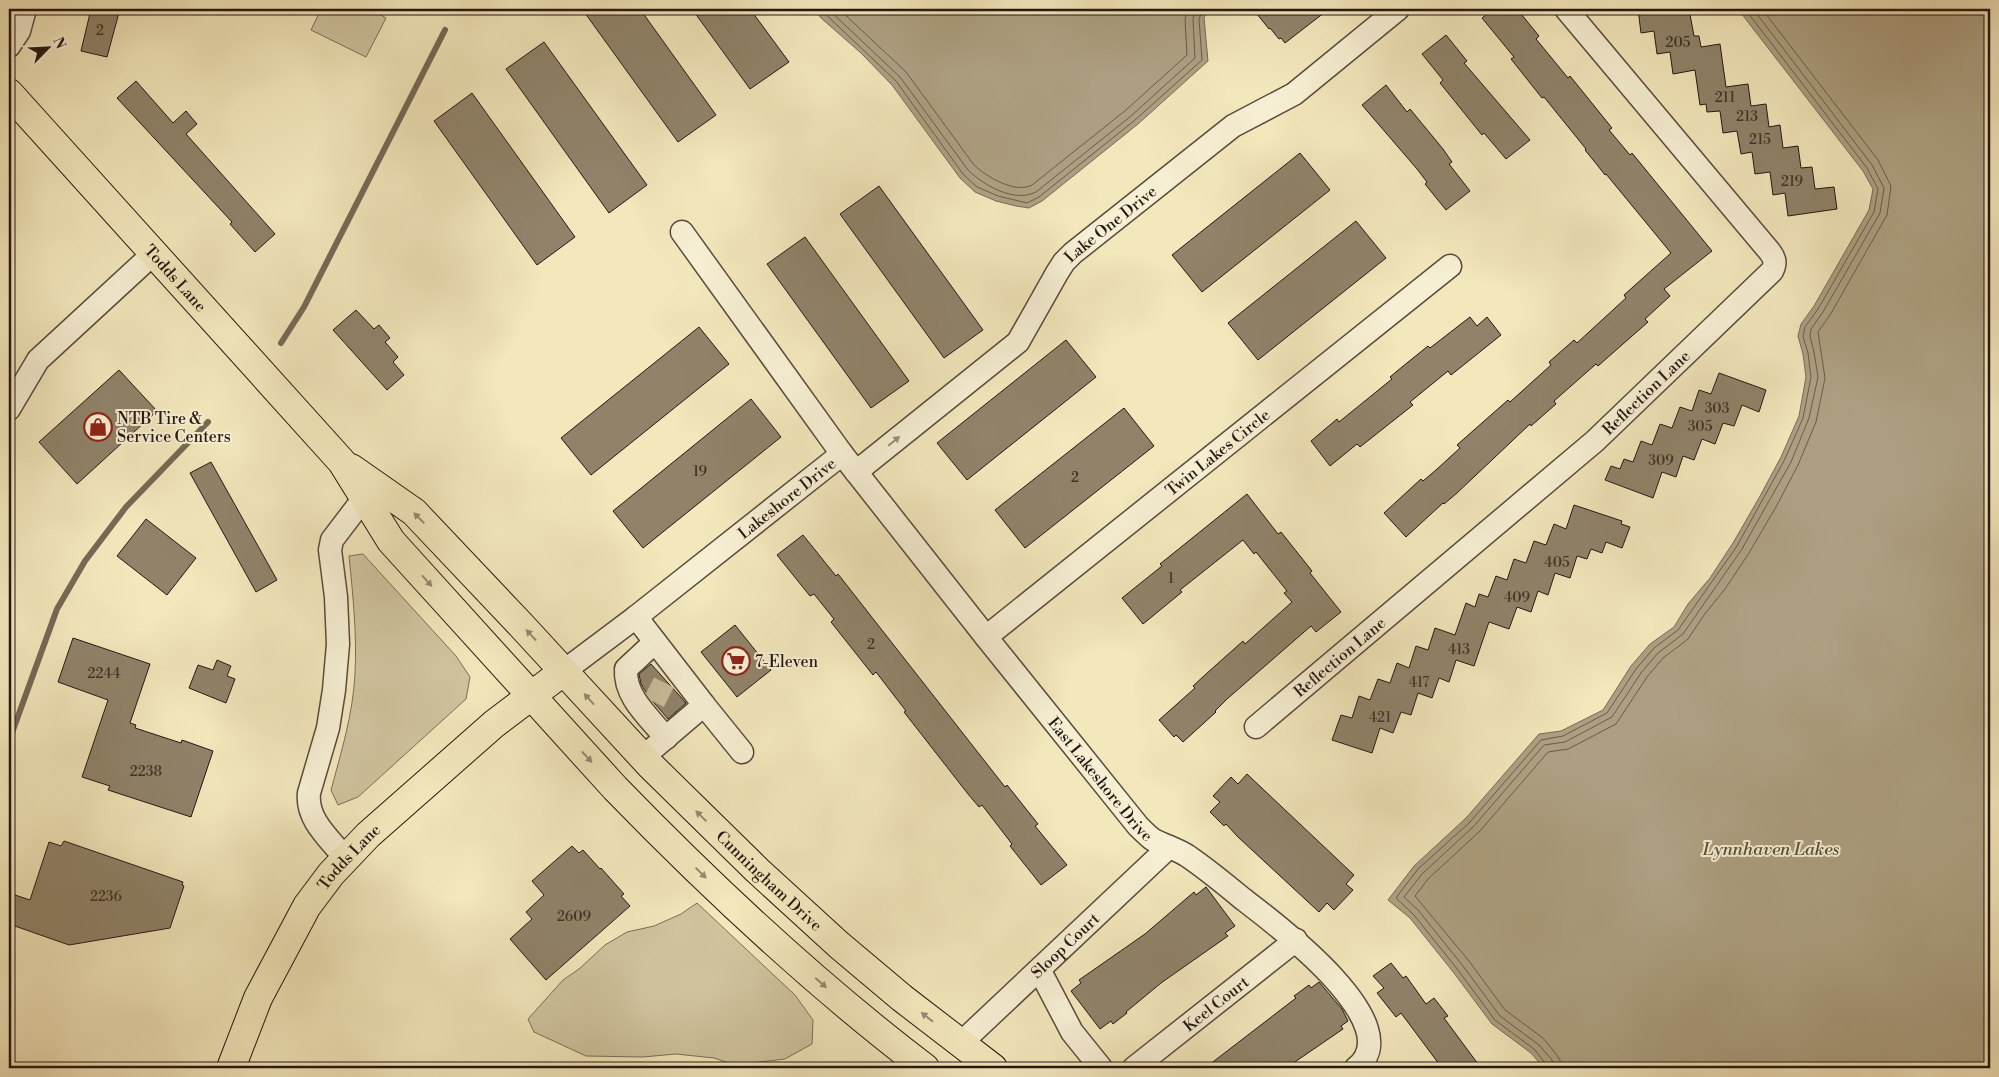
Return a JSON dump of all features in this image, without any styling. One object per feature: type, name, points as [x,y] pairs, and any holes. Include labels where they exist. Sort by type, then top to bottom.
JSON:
[{"type":"main road","name":"Todds Lane","points":[[9,93],[342,462],[391,541],[531,695]]},
{"type":"main road","name":"Todds Lane","points":[[231,1068],[258,998],[307,906],[331,874],[393,813],[494,724],[564,671],[414,512],[342,462]]},
{"type":"main road","name":"Cunningham Drive","points":[[564,671],[643,758],[731,845],[839,945],[960,1044],[993,1068]]},
{"type":"main road","points":[[531,695],[648,822],[779,946],[885,1038],[925,1068]]},
{"type":"street","points":[[9,46],[19,31],[25,9]]},
{"type":"street","name":"Lake One Drive","points":[[856,472],[1018,342],[1057,273],[1073,253],[1233,126],[1294,94],[1398,9]]},
{"type":"street","name":"Reflection Lane","points":[[1256,728],[1595,441],[1772,272],[1775,265],[1770,252],[1566,9]]},
{"type":"street","name":"Lakeshore Drive","points":[[564,671],[636,617],[842,454],[682,232]]},
{"type":"street","points":[[9,409],[38,360],[153,254]]},
{"type":"street","name":"Twin Lakes Circle","points":[[986,637],[1450,266]]},
{"type":"street","name":"East Lakeshore Drive","points":[[842,454],[1138,826],[1151,838],[1189,857],[1296,940],[1338,982],[1355,1004],[1369,1035],[1368,1050],[1362,1064],[1356,1068]]},
{"type":"street","points":[[346,858],[317,823],[310,812],[308,804],[309,793],[328,728],[338,644],[336,597],[330,550],[332,540],[364,498]]},
{"type":"street","points":[[636,617],[655,642],[669,673],[704,705],[742,752]]},
{"type":"street","points":[[655,642],[626,669],[625,680],[630,694],[650,709],[666,738]]},
{"type":"street","points":[[643,758],[704,705]]},
{"type":"street","name":"Sloop Court","points":[[960,1044],[1169,847]]},
{"type":"street","name":"Keel Court","points":[[1134,1068],[1296,940]]},
{"type":"street","points":[[1040,970],[1072,1032],[1101,1068]]},
{"type":"shaded area","points":[[321,9],[370,9],[386,18],[366,57],[311,30]]},
{"type":"shaded area","points":[[363,554],[456,656],[470,677],[466,699],[358,797],[338,805],[331,790],[349,719],[355,674],[355,630],[349,556]]},
{"type":"shaded area","points":[[697,903],[795,995],[813,1020],[812,1044],[785,1059],[735,1065],[714,1058],[676,1054],[643,1057],[586,1056],[534,1032],[528,1019],[563,980],[579,969],[605,945],[627,932],[654,926],[681,914]]},
{"type":"water","points":[[814,9],[1208,9],[1204,18],[1208,61],[1138,124],[1042,201],[1029,208],[996,201],[975,192],[960,178],[892,85],[861,53],[821,18]]},
{"type":"water","name":"Lynnhaven Lakes","points":[[1738,9],[1990,9],[1990,1068],[1544,1068],[1531,1053],[1492,1024],[1410,918],[1388,900],[1414,866],[1466,818],[1539,734],[1561,731],[1603,710],[1631,666],[1650,644],[1674,627],[1688,604],[1710,578],[1733,543],[1781,457],[1799,416],[1806,377],[1798,336],[1801,324],[1814,306],[1869,210],[1873,189],[1863,171]]},
{"type":"building","points":[[91,9],[120,9],[107,57],[81,51]]},
{"type":"building","points":[[582,9],[640,9],[716,115],[678,142]]},
{"type":"building","points":[[692,9],[750,9],[789,62],[750,89]]},
{"type":"building","points":[[1253,9],[1329,9],[1285,43],[1269,29]]},
{"type":"building","points":[[1493,9],[1517,9],[1539,36],[1536,39],[1568,78],[1570,76],[1612,128],[1609,130],[1630,155],[1632,153],[1712,251],[1664,289],[1670,296],[1645,319],[1648,322],[1598,366],[1596,364],[1554,401],[1556,404],[1531,426],[1530,424],[1457,493],[1443,503],[1406,537],[1384,513],[1421,479],[1423,481],[1460,448],[1457,445],[1508,400],[1510,402],[1551,365],[1549,362],[1574,340],[1577,343],[1626,298],[1624,295],[1671,253],[1511,59],[1514,57],[1482,18]]},
{"type":"building","points":[[1638,9],[1689,9],[1694,36],[1699,36],[1701,47],[1720,44],[1726,87],[1748,84],[1751,106],[1766,104],[1769,127],[1780,125],[1783,148],[1798,146],[1801,168],[1812,167],[1815,189],[1834,187],[1837,209],[1788,216],[1785,193],[1773,195],[1770,172],[1755,174],[1752,152],[1741,154],[1737,131],[1723,133],[1720,111],[1707,112],[1706,104],[1700,105],[1695,70],[1673,74],[1670,52],[1657,54],[1654,31],[1641,33]]},
{"type":"building","points":[[1446,35],[1467,61],[1464,63],[1530,140],[1506,159],[1484,133],[1482,135],[1440,83],[1443,80],[1422,54]]},
{"type":"building","points":[[544,42],[647,185],[609,213],[506,69]]},
{"type":"building","points":[[136,81],[173,123],[186,111],[197,124],[186,134],[275,234],[255,252],[230,224],[232,222],[117,98]]},
{"type":"building","points":[[1386,85],[1407,112],[1410,109],[1443,149],[1452,162],[1449,164],[1470,191],[1446,210],[1425,184],[1427,182],[1417,169],[1362,105]]},
{"type":"building","points":[[472,93],[575,237],[537,265],[434,121]]},
{"type":"building","points":[[1300,153],[1330,190],[1202,292],[1172,255]]},
{"type":"building","points":[[879,186],[983,330],[944,358],[840,214]]},
{"type":"building","points":[[1356,221],[1386,258],[1258,360],[1228,323]]},
{"type":"building","points":[[805,237],[909,381],[871,408],[767,264]]},
{"type":"building","points":[[356,310],[374,329],[379,325],[390,338],[385,342],[398,357],[393,362],[404,375],[387,390],[333,330]]},
{"type":"building","points":[[1470,317],[1477,326],[1487,317],[1501,335],[1451,375],[1448,371],[1410,402],[1413,405],[1360,447],[1357,444],[1330,466],[1311,441],[1337,419],[1339,422],[1392,379],[1390,377],[1428,346],[1430,348]]},
{"type":"building","points":[[699,327],[729,364],[591,475],[561,438]]},
{"type":"building","points":[[1066,340],[1096,377],[967,480],[937,443]]},
{"type":"building","name":"NTB Tire & Service Centers","points":[[119,370],[157,411],[77,484],[39,442]]},
{"type":"building","points":[[1719,373],[1766,390],[1759,412],[1742,405],[1734,426],[1723,423],[1715,444],[1702,439],[1694,460],[1683,456],[1676,477],[1662,472],[1653,498],[1605,480],[1611,466],[1620,469],[1624,459],[1633,462],[1641,441],[1652,445],[1660,424],[1672,428],[1680,407],[1692,411],[1699,390],[1711,394]]},
{"type":"building","points":[[751,399],[781,437],[643,548],[613,511]]},
{"type":"building","points":[[1124,408],[1154,446],[1025,548],[995,510]]},
{"type":"building","points":[[211,462],[277,580],[256,592],[190,473]]},
{"type":"building","points":[[1247,494],[1278,534],[1281,532],[1341,612],[1316,632],[1311,626],[1227,699],[1216,712],[1183,742],[1176,735],[1174,737],[1159,720],[1243,641],[1245,644],[1292,602],[1284,593],[1287,591],[1256,552],[1254,554],[1243,540],[1180,590],[1182,592],[1143,624],[1122,598],[1162,566],[1160,564]]},
{"type":"building","points":[[1574,505],[1622,521],[1621,524],[1630,527],[1622,548],[1606,542],[1602,553],[1591,549],[1587,559],[1577,556],[1570,578],[1555,573],[1548,595],[1538,591],[1531,612],[1517,607],[1509,629],[1489,622],[1474,666],[1456,660],[1449,682],[1439,678],[1432,698],[1418,693],[1411,715],[1401,712],[1393,733],[1380,728],[1372,753],[1332,740],[1341,715],[1352,718],[1359,696],[1370,700],[1378,679],[1390,683],[1397,663],[1409,668],[1416,646],[1428,650],[1435,628],[1455,635],[1466,603],[1475,607],[1479,594],[1488,597],[1496,576],[1507,580],[1514,559],[1526,563],[1534,541],[1546,545],[1554,524],[1566,529]]},
{"type":"building","points":[[146,519],[196,558],[167,595],[117,556]]},
{"type":"building","points":[[803,535],[836,576],[838,574],[1005,787],[1007,785],[1038,824],[1035,826],[1067,865],[1041,885],[1010,846],[1012,844],[982,805],[979,807],[968,794],[904,712],[906,711],[876,672],[873,675],[831,622],[834,619],[814,594],[810,596],[777,555]]},
{"type":"building","name":"7-Eleven","points":[[735,625],[771,670],[737,697],[701,652]]},
{"type":"building","points":[[73,638],[150,664],[130,723],[136,725],[135,728],[181,743],[182,740],[213,751],[191,817],[108,790],[110,786],[82,777],[108,700],[58,682]]},
{"type":"building","points":[[217,660],[231,666],[227,676],[235,679],[226,703],[189,688],[198,665],[213,670]]},
{"type":"building","points":[[651,664],[686,703],[668,719],[649,697],[641,684],[639,674]]},
{"type":"building","points":[[1247,774],[1354,875],[1346,884],[1353,890],[1334,910],[1327,903],[1319,912],[1226,824],[1224,826],[1210,812],[1220,802],[1213,796],[1231,777],[1238,784]]},
{"type":"building","points":[[64,841],[183,882],[182,885],[184,886],[170,928],[69,945],[9,924],[9,893],[30,900],[49,842],[61,846]]},
{"type":"building","points":[[572,846],[579,853],[583,850],[601,868],[624,894],[621,896],[630,906],[546,980],[510,939],[532,919],[526,912],[544,895],[532,881]]},
{"type":"building","points":[[1206,887],[1235,926],[1225,933],[1228,936],[1161,983],[1113,1024],[1111,1021],[1100,1029],[1071,991],[1081,983],[1079,980],[1145,934],[1194,892],[1196,895]]},
{"type":"building","points":[[1391,963],[1403,978],[1406,976],[1426,1004],[1434,998],[1448,1016],[1444,1018],[1481,1068],[1442,1068],[1401,1013],[1396,1017],[1377,993],[1384,988],[1373,976]]},
{"type":"building","points":[[1319,982],[1342,1009],[1348,1021],[1341,1026],[1343,1029],[1286,1068],[1205,1068],[1296,998],[1294,996],[1309,985],[1311,988]]},
{"type":"waterway","points":[[281,343],[304,307],[445,30]]},
{"type":"waterway","points":[[9,741],[57,609],[85,561],[126,507],[208,422]]},
{"type":"tunnel","points":[[654,702],[665,680]]},
{"type":"place","name":"NTB Tire & Service Centers","points":[[98,427]]},
{"type":"place","name":"7-Eleven","points":[[736,661]]}]
